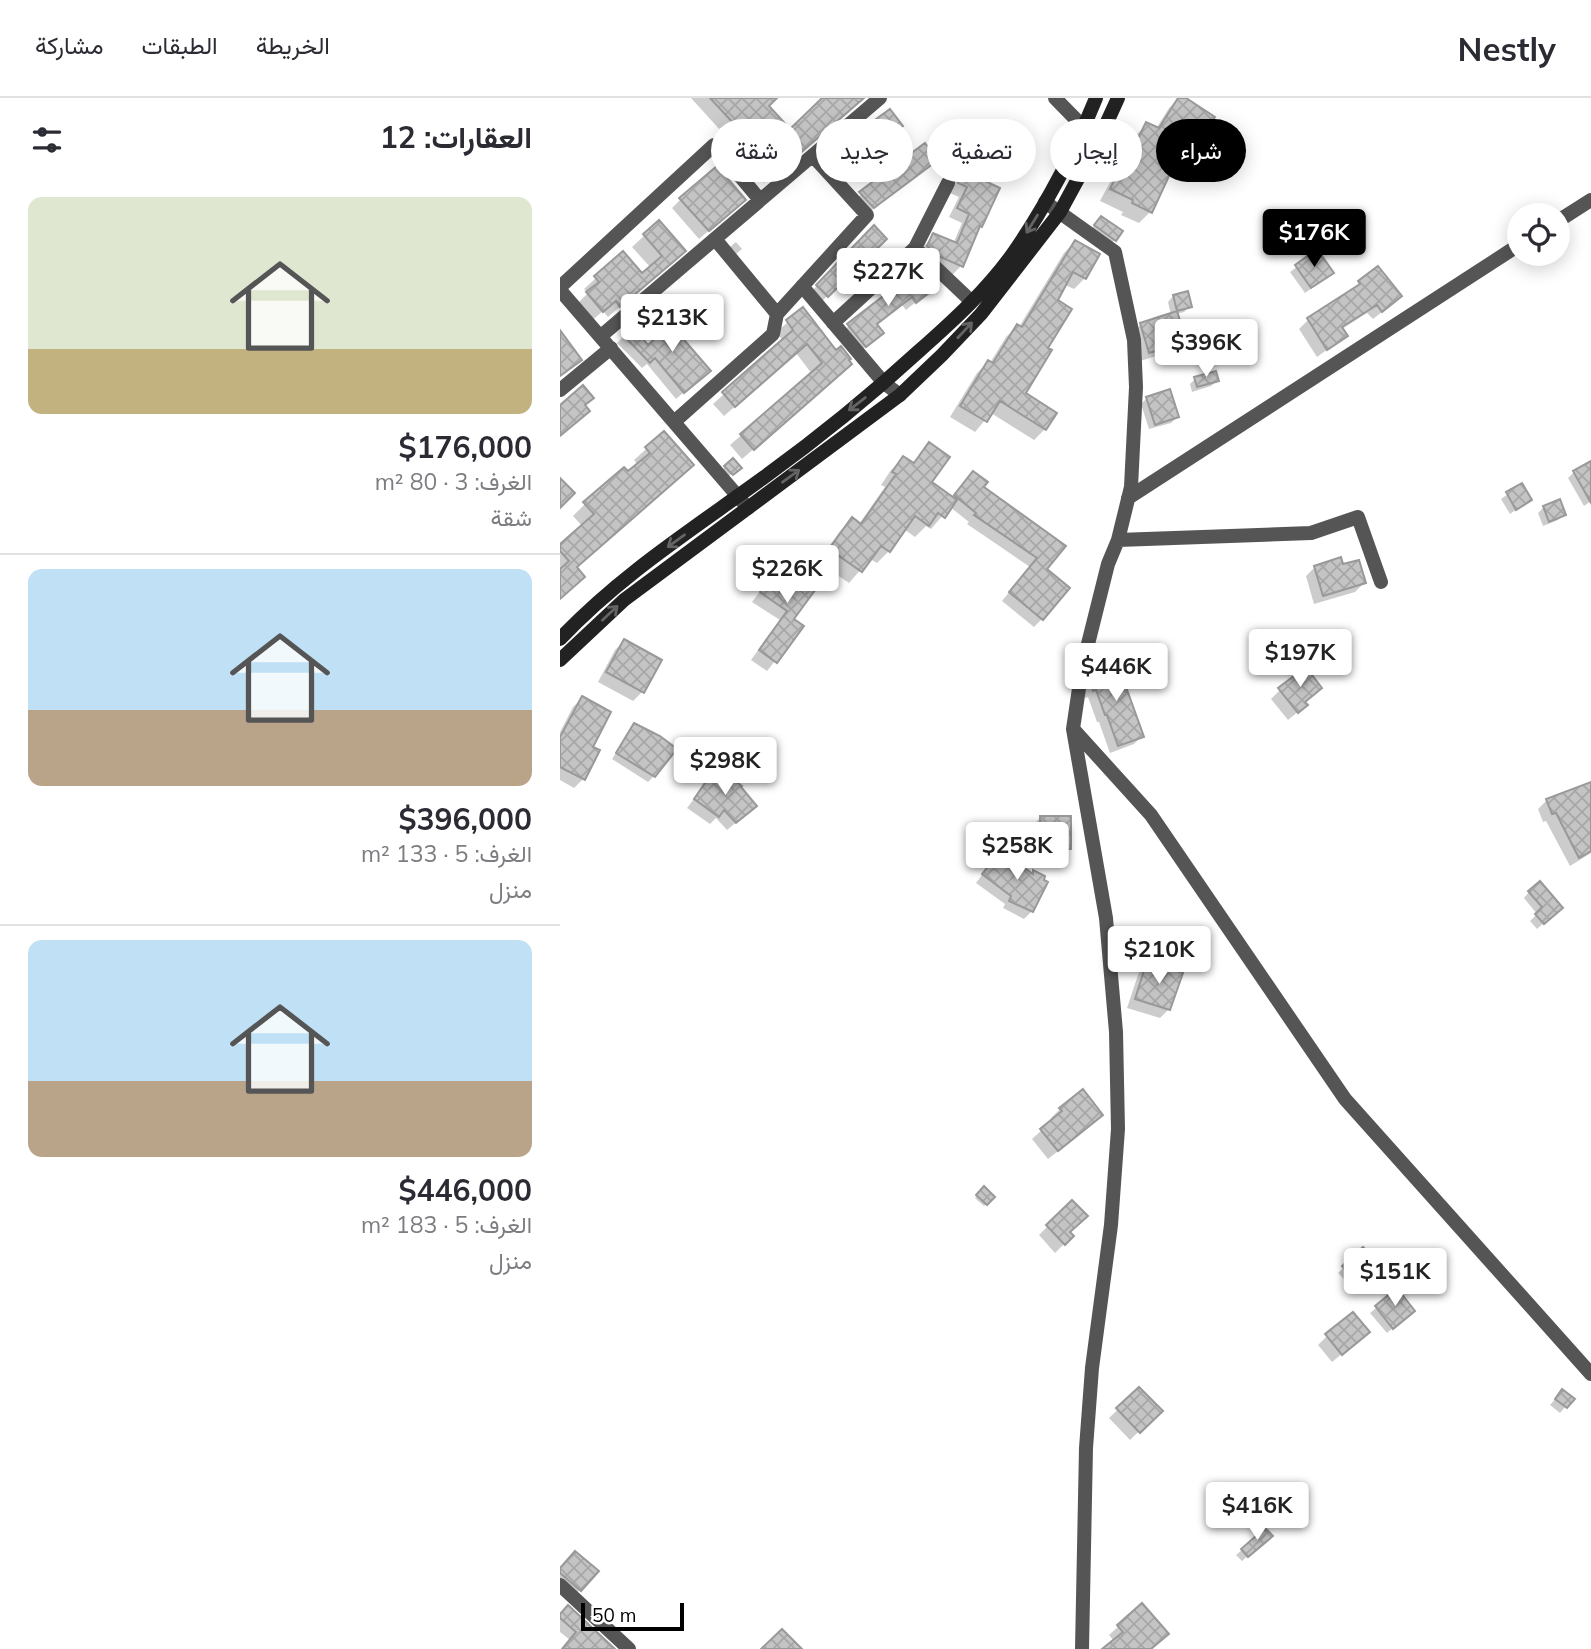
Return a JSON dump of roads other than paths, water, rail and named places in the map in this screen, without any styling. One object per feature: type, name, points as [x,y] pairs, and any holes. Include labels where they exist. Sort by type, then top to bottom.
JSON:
[{"type":"main road","points":[[1088,119],[1096,98]]},
{"type":"main road","points":[[1108,119],[1118,98]]},
{"type":"main road","points":[[560,639],[584,613],[639,569],[884,383],[971,301],[1013,253],[1056,182]]},
{"type":"main road","points":[[560,660],[624,600],[900,395],[981,314],[1059,212],[1076,182]]},
{"type":"street","points":[[601,336],[880,98]]},
{"type":"street","points":[[1055,98],[1074,119]]},
{"type":"street","points":[[748,508],[560,289],[714,145],[760,200]]},
{"type":"street","points":[[674,422],[773,334],[777,314],[867,215],[813,156]]},
{"type":"street","points":[[833,323],[915,248],[948,183]]},
{"type":"street","points":[[1570,213],[1591,200]]},
{"type":"street","points":[[1045,202],[1115,252],[1133,340],[1135,363],[1131,487],[1082,668],[1073,729],[1106,918],[1116,1032],[1118,1129],[1111,1225],[1091,1381],[1086,1448],[1082,1649]]},
{"type":"street","points":[[715,239],[777,314]]},
{"type":"street","points":[[915,248],[971,301]]},
{"type":"street","points":[[1128,498],[1507,253]]},
{"type":"street","points":[[802,286],[884,383],[900,395]]},
{"type":"street","points":[[560,390],[611,348]]},
{"type":"street","points":[[1118,540],[1311,533],[1358,517],[1381,582]]},
{"type":"street","points":[[1073,729],[1151,815],[1345,1099],[1591,1374]]},
{"type":"street","points":[[560,1585],[628,1649]]}]
